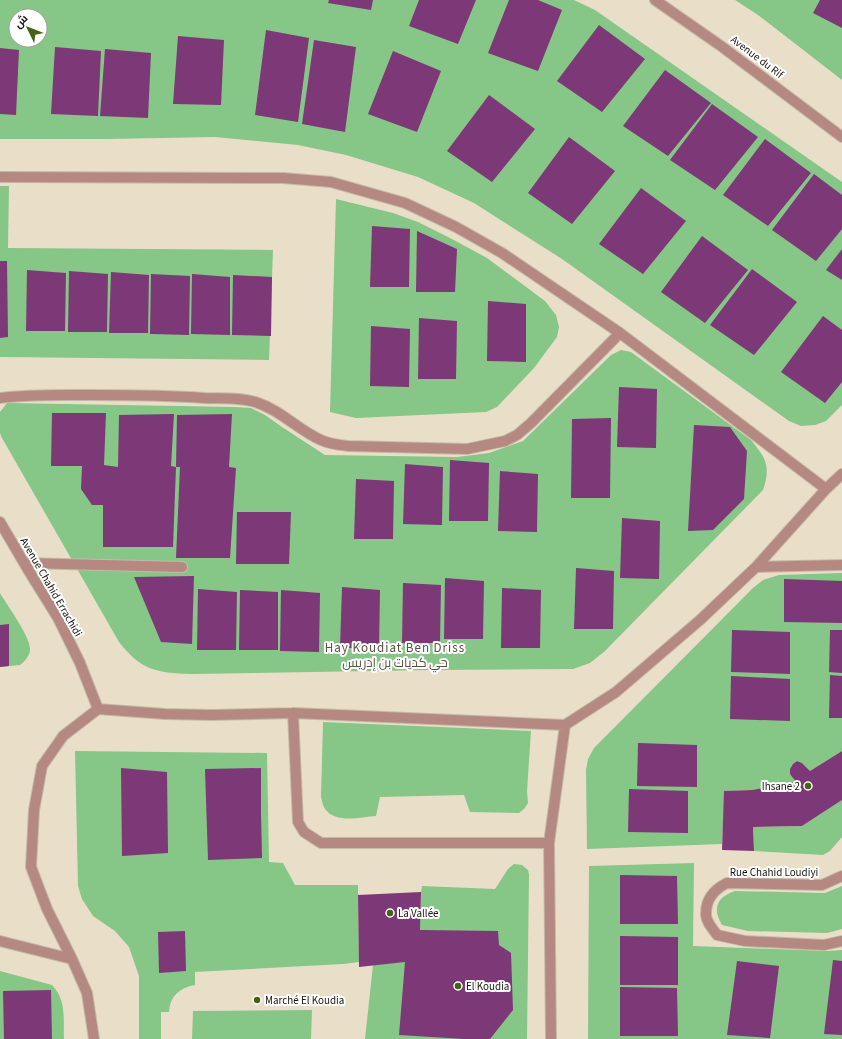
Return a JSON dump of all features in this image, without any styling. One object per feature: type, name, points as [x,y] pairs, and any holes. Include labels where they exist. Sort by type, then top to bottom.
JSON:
[{"type":"street","name":"Avenue du Rif","points":[[655,0],[721,46],[842,137]]},
{"type":"street","points":[[0,177],[284,178],[337,183],[405,203],[456,227],[502,253],[620,333],[826,490]]},
{"type":"street","points":[[0,398],[41,395],[167,396],[238,399],[258,403],[280,413],[296,426],[321,441],[334,444],[348,446],[467,449],[505,441],[517,435],[532,423],[620,333]]},
{"type":"street","points":[[94,1039],[87,993],[47,909],[31,867],[34,810],[42,766],[63,736],[98,709],[211,715],[293,713],[565,725],[616,692],[700,620],[756,567],[842,474]]},
{"type":"street","name":"Avenue Chahid Errachidi","points":[[0,522],[58,618],[80,663],[98,709]]},
{"type":"street","points":[[24,563],[182,567]]},
{"type":"street","points":[[756,567],[842,565]]},
{"type":"street","points":[[293,713],[298,822],[304,832],[322,843],[550,843]]},
{"type":"street","points":[[552,1039],[550,843],[565,725]]},
{"type":"street","name":"Rue Chahid Loudiyi","points":[[842,876],[822,885],[727,883],[717,888],[710,897],[706,913],[709,923],[717,935],[745,941],[824,945],[842,941]]},
{"type":"street","points":[[0,941],[72,959]]},
{"type":"green space","points":[[0,0],[574,0],[595,10],[842,182],[842,405],[826,421],[815,425],[801,426],[789,421],[562,259],[474,203],[418,177],[346,155],[298,145],[215,137],[0,139]]},
{"type":"green space","points":[[735,0],[842,0],[842,80],[758,15]]},
{"type":"green space","points":[[0,186],[9,186],[8,248],[273,250],[269,360],[0,357]]},
{"type":"green space","points":[[336,199],[393,213],[418,222],[452,239],[487,258],[545,301],[556,315],[559,327],[557,337],[534,368],[497,407],[486,412],[356,418],[330,412]]},
{"type":"green space","points":[[621,350],[631,352],[751,440],[766,463],[767,475],[763,490],[605,651],[590,663],[573,669],[191,674],[168,673],[150,668],[135,659],[119,642],[0,433],[0,412],[7,403],[235,407],[251,408],[265,415],[325,455],[457,457],[489,453],[523,441],[611,355]]},
{"type":"green space","points":[[842,573],[842,751],[810,771],[802,763],[797,761],[792,766],[790,771],[796,782],[752,790],[725,791],[722,844],[587,849],[586,770],[588,759],[594,748],[753,588],[763,580],[779,575]]},
{"type":"green space","points":[[0,593],[29,643],[29,654],[20,665],[0,667]]},
{"type":"green space","points":[[323,722],[531,731],[527,791],[528,803],[519,813],[470,812],[464,795],[380,797],[376,816],[356,818],[336,817],[325,809],[321,797]]},
{"type":"green space","points":[[75,751],[267,753],[269,862],[283,863],[295,885],[358,885],[359,962],[195,972],[195,985],[184,988],[173,997],[169,1012],[161,1012],[161,1039],[139,1039],[139,976],[129,947],[115,931],[93,916],[82,899],[78,886]]},
{"type":"green space","points":[[842,800],[842,837],[830,851],[823,855],[754,851],[753,827],[802,826]]},
{"type":"green space","points":[[694,863],[693,946],[828,951],[842,950],[842,1039],[588,1039],[589,866]]},
{"type":"green space","points":[[514,864],[522,865],[528,870],[529,874],[527,1039],[365,1039],[373,965],[419,960],[422,886],[495,889],[508,869]]},
{"type":"green space","points":[[842,886],[842,929],[827,933],[748,931],[722,925],[717,913],[720,900],[729,893],[735,891],[825,893]]},
{"type":"green space","points":[[0,971],[52,985],[57,991],[62,1004],[64,1039],[0,1039]]},
{"type":"green space","points":[[312,1010],[311,1039],[192,1039],[193,1011]]},
{"type":"building","points":[[329,0],[373,0],[371,10],[328,3]]},
{"type":"building","points":[[419,0],[476,0],[458,44],[409,26]]},
{"type":"building","points":[[509,0],[538,0],[562,10],[538,71],[488,53]]},
{"type":"building","points":[[820,0],[842,0],[842,28],[813,13]]},
{"type":"building","points":[[599,25],[645,59],[602,112],[557,81]]},
{"type":"building","points":[[266,30],[309,38],[298,122],[255,115]]},
{"type":"building","points":[[178,36],[224,40],[221,105],[173,104]]},
{"type":"building","points":[[314,40],[356,47],[345,132],[302,124]]},
{"type":"building","points":[[55,47],[101,51],[98,116],[51,114]]},
{"type":"building","points":[[0,48],[19,50],[16,115],[0,114]]},
{"type":"building","points":[[105,49],[151,53],[148,118],[100,116]]},
{"type":"building","points":[[393,51],[441,71],[417,132],[368,114]]},
{"type":"building","points":[[665,70],[711,103],[668,156],[623,126]]},
{"type":"building","points":[[489,95],[535,129],[492,182],[447,151]]},
{"type":"building","points":[[712,104],[758,137],[715,190],[670,160]]},
{"type":"building","points":[[569,137],[615,171],[572,224],[528,193]]},
{"type":"building","points":[[765,139],[811,173],[768,226],[723,195]]},
{"type":"building","points":[[814,174],[842,195],[842,229],[816,261],[772,230]]},
{"type":"building","points":[[641,188],[686,221],[643,274],[599,244]]},
{"type":"building","points":[[372,226],[410,229],[409,287],[370,287]]},
{"type":"building","points":[[417,231],[457,249],[455,292],[416,292]]},
{"type":"building","points":[[702,236],[748,270],[705,323],[661,292]]},
{"type":"building","points":[[842,249],[842,280],[826,270]]},
{"type":"building","points":[[0,261],[7,261],[8,337],[0,338]]},
{"type":"building","points":[[752,269],[797,302],[754,355],[710,325]]},
{"type":"building","points":[[27,270],[66,273],[65,331],[26,331]]},
{"type":"building","points":[[69,271],[108,274],[107,332],[68,332]]},
{"type":"building","points":[[111,272],[149,275],[148,333],[109,333]]},
{"type":"building","points":[[151,274],[190,276],[189,335],[150,334]]},
{"type":"building","points":[[192,274],[230,277],[230,335],[191,334]]},
{"type":"building","points":[[233,275],[272,277],[271,336],[232,335]]},
{"type":"building","points":[[488,301],[526,304],[526,362],[487,361]]},
{"type":"building","points":[[823,316],[842,330],[842,382],[825,403],[781,372]]},
{"type":"building","points":[[419,318],[457,321],[456,379],[418,379]]},
{"type":"building","points":[[371,326],[410,329],[409,387],[370,386]]},
{"type":"building","points":[[619,387],[657,389],[656,448],[617,447]]},
{"type":"building","points":[[52,413],[106,413],[104,465],[118,467],[119,415],[174,414],[171,466],[176,467],[173,547],[103,547],[103,505],[92,505],[81,489],[82,466],[51,466]]},
{"type":"building","points":[[232,414],[229,467],[236,468],[230,558],[176,558],[180,467],[176,467],[177,415]]},
{"type":"building","points":[[611,418],[610,498],[571,498],[572,419]]},
{"type":"building","points":[[694,425],[730,427],[747,451],[744,499],[713,530],[688,531]]},
{"type":"building","points":[[450,460],[489,463],[488,521],[449,521]]},
{"type":"building","points":[[405,464],[443,467],[442,525],[403,524]]},
{"type":"building","points":[[500,471],[538,474],[537,532],[498,531]]},
{"type":"building","points":[[356,479],[394,481],[393,539],[354,539]]},
{"type":"building","points":[[237,512],[291,512],[289,564],[236,564]]},
{"type":"building","points":[[622,518],[660,521],[659,579],[620,578]]},
{"type":"building","points":[[576,568],[614,571],[613,629],[574,629]]},
{"type":"building","points":[[194,576],[192,644],[161,642],[134,577]]},
{"type":"building","points":[[445,578],[484,581],[483,639],[444,639]]},
{"type":"building","points":[[784,579],[842,581],[842,623],[784,622]]},
{"type":"building","points":[[403,583],[441,585],[440,643],[402,643]]},
{"type":"building","points":[[342,587],[380,590],[379,648],[340,648]]},
{"type":"building","points":[[502,588],[541,590],[540,648],[501,648]]},
{"type":"building","points":[[198,589],[237,592],[236,650],[197,650]]},
{"type":"building","points":[[240,590],[278,592],[278,650],[239,650]]},
{"type":"building","points":[[281,590],[320,593],[319,652],[280,651]]},
{"type":"building","points":[[9,624],[9,666],[0,667],[0,625]]},
{"type":"building","points":[[732,630],[790,632],[790,674],[731,672]]},
{"type":"building","points":[[830,630],[842,630],[842,673],[829,672]]},
{"type":"building","points":[[830,675],[842,676],[842,718],[829,718]]},
{"type":"building","points":[[731,676],[790,679],[790,721],[730,719]]},
{"type":"building","points":[[638,743],[697,745],[697,787],[637,786]]},
{"type":"building","name":"Ihsane 2","points":[[842,751],[842,800],[802,826],[753,827],[754,851],[722,850],[724,791],[752,790],[796,782],[790,774],[790,769],[797,761],[802,763],[810,771]]},
{"type":"building","points":[[121,768],[167,772],[168,853],[122,856]]},
{"type":"building","points":[[261,768],[262,858],[208,860],[205,769]]},
{"type":"building","points":[[629,789],[688,791],[688,833],[628,832]]},
{"type":"building","points":[[620,875],[677,876],[678,924],[620,924]]},
{"type":"building","name":"El Koudia","points":[[421,892],[420,930],[498,931],[499,945],[511,953],[513,1010],[490,1039],[399,1035],[405,962],[359,967],[358,895]]},
{"type":"building","points":[[185,931],[186,971],[159,973],[158,932]]},
{"type":"building","points":[[620,936],[678,937],[678,985],[620,985]]},
{"type":"building","points":[[833,960],[842,961],[842,1035],[824,1034]]},
{"type":"building","points":[[737,961],[779,966],[770,1038],[727,1035]]},
{"type":"building","points":[[620,987],[677,988],[678,1036],[620,1036]]},
{"type":"building","points":[[51,990],[52,1039],[4,1039],[3,991]]},
{"type":"place","name":"Ihsane 2","points":[[808,786]]},
{"type":"place","name":"La Vallée","points":[[390,913]]},
{"type":"place","name":"El Koudia","points":[[458,986]]},
{"type":"place","name":"Marché El Koudia","points":[[257,1000]]},
{"type":"district","name":"Hay Koudiat Ben Driss حي كديات بن إدريس","points":[[395,656]]}]
